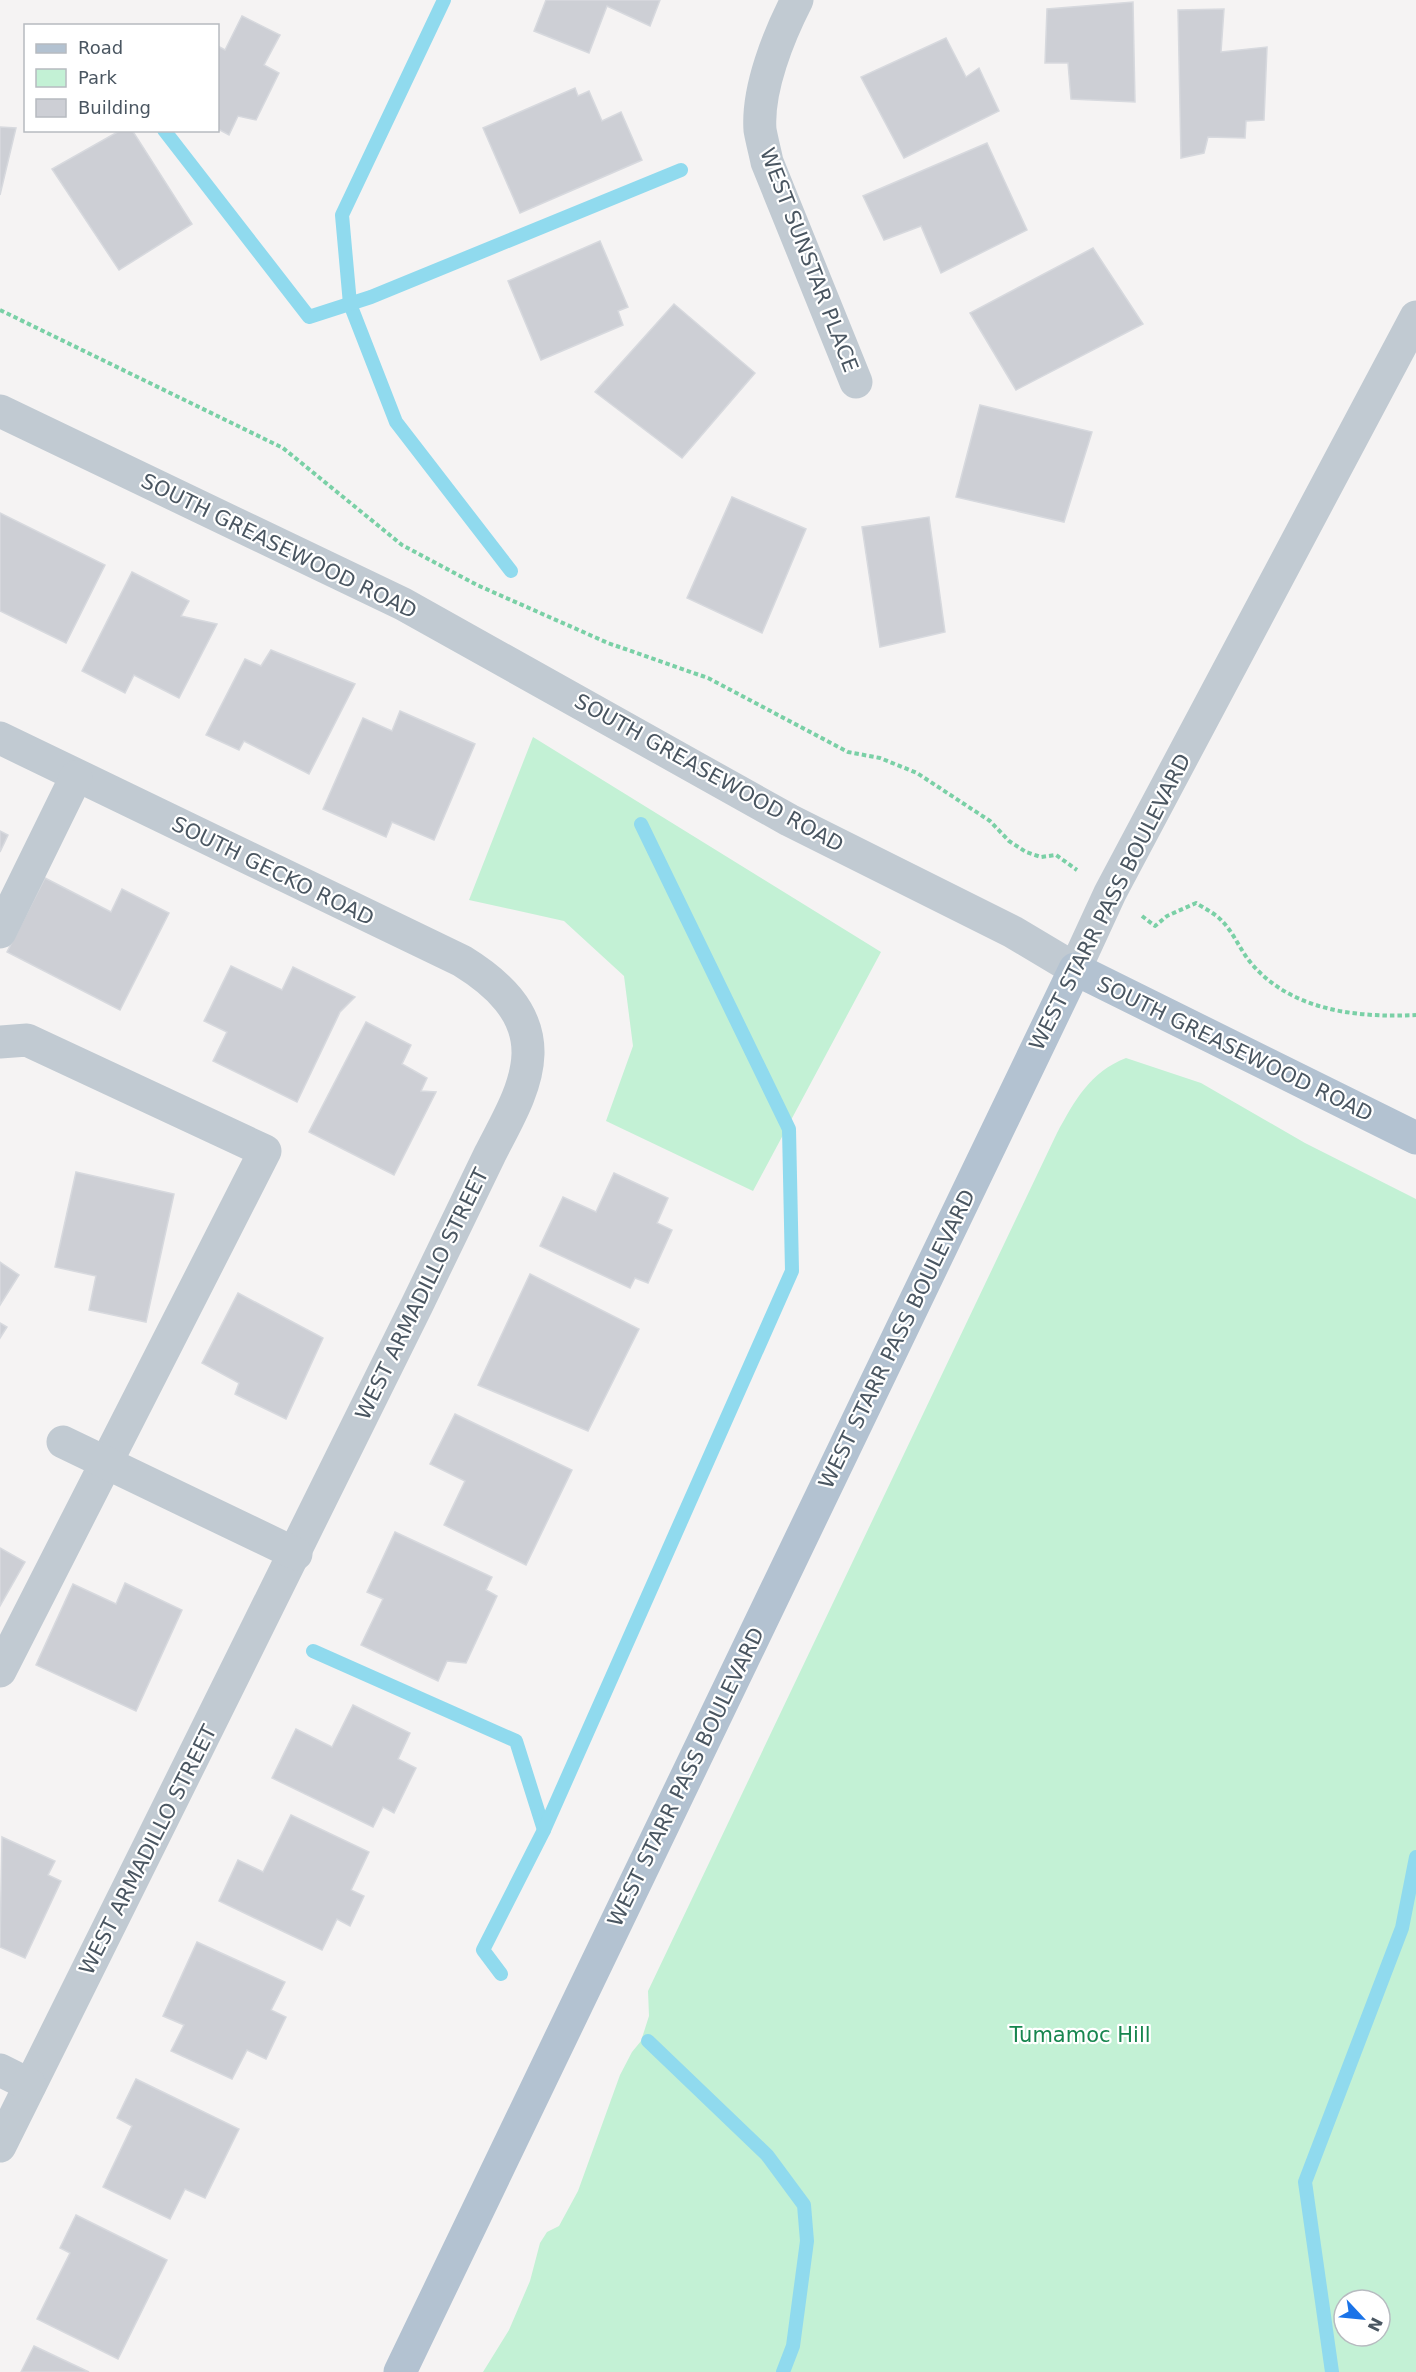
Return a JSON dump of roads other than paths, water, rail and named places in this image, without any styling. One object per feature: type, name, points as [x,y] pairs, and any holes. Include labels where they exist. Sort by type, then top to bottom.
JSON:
[{"type":"main road","name":"SOUTH GREASEWOOD ROAD","points":[[1075,969],[1416,1138]]},
{"type":"main road","name":"WEST STARR PASS BOULEVARD","points":[[400,2372],[1075,969]]},
{"type":"street","name":"WEST SUNSTAR PLACE","points":[[797,0],[784,26],[767,71],[760,128],[766,162],[856,382]]},
{"type":"street","name":"WEST STARR PASS BOULEVARD","points":[[1075,969],[1110,893],[1416,317]]},
{"type":"street","name":"SOUTH GREASEWOOD ROAD","points":[[0,411],[403,604],[789,820],[1013,932],[1075,969]]},
{"type":"street","name":"SOUTH GECKO ROAD","points":[[0,738],[76,777],[462,961],[500,989],[514,1007],[525,1029]]},
{"type":"street","points":[[0,932],[76,777]]},
{"type":"street","name":"WEST ARMADILLO STREET","points":[[0,2146],[296,1554],[518,1097],[528,1056],[525,1029]]},
{"type":"street","points":[[0,1042],[27,1040],[265,1151],[0,1671]]},
{"type":"street","points":[[63,1442],[296,1554]]},
{"type":"street","points":[[0,2070],[30,2085]]},
{"type":"waterway","points":[[444,0],[342,215],[350,304],[396,422],[511,571]]},
{"type":"waterway","points":[[166,132],[309,317],[371,297],[681,170]]},
{"type":"waterway","points":[[501,1974],[483,1950],[544,1830],[792,1271],[789,1129],[641,824]]},
{"type":"waterway","points":[[313,1651],[516,1741],[544,1830]]},
{"type":"waterway","points":[[1332,2372],[1305,2182],[1402,1928],[1416,1857]]},
{"type":"waterway","points":[[648,2041],[767,2155],[804,2205],[807,2241],[793,2346],[783,2372]]},
{"type":"park label","name":"Tumamoc Hill","points":[[1080,2035]]}]
